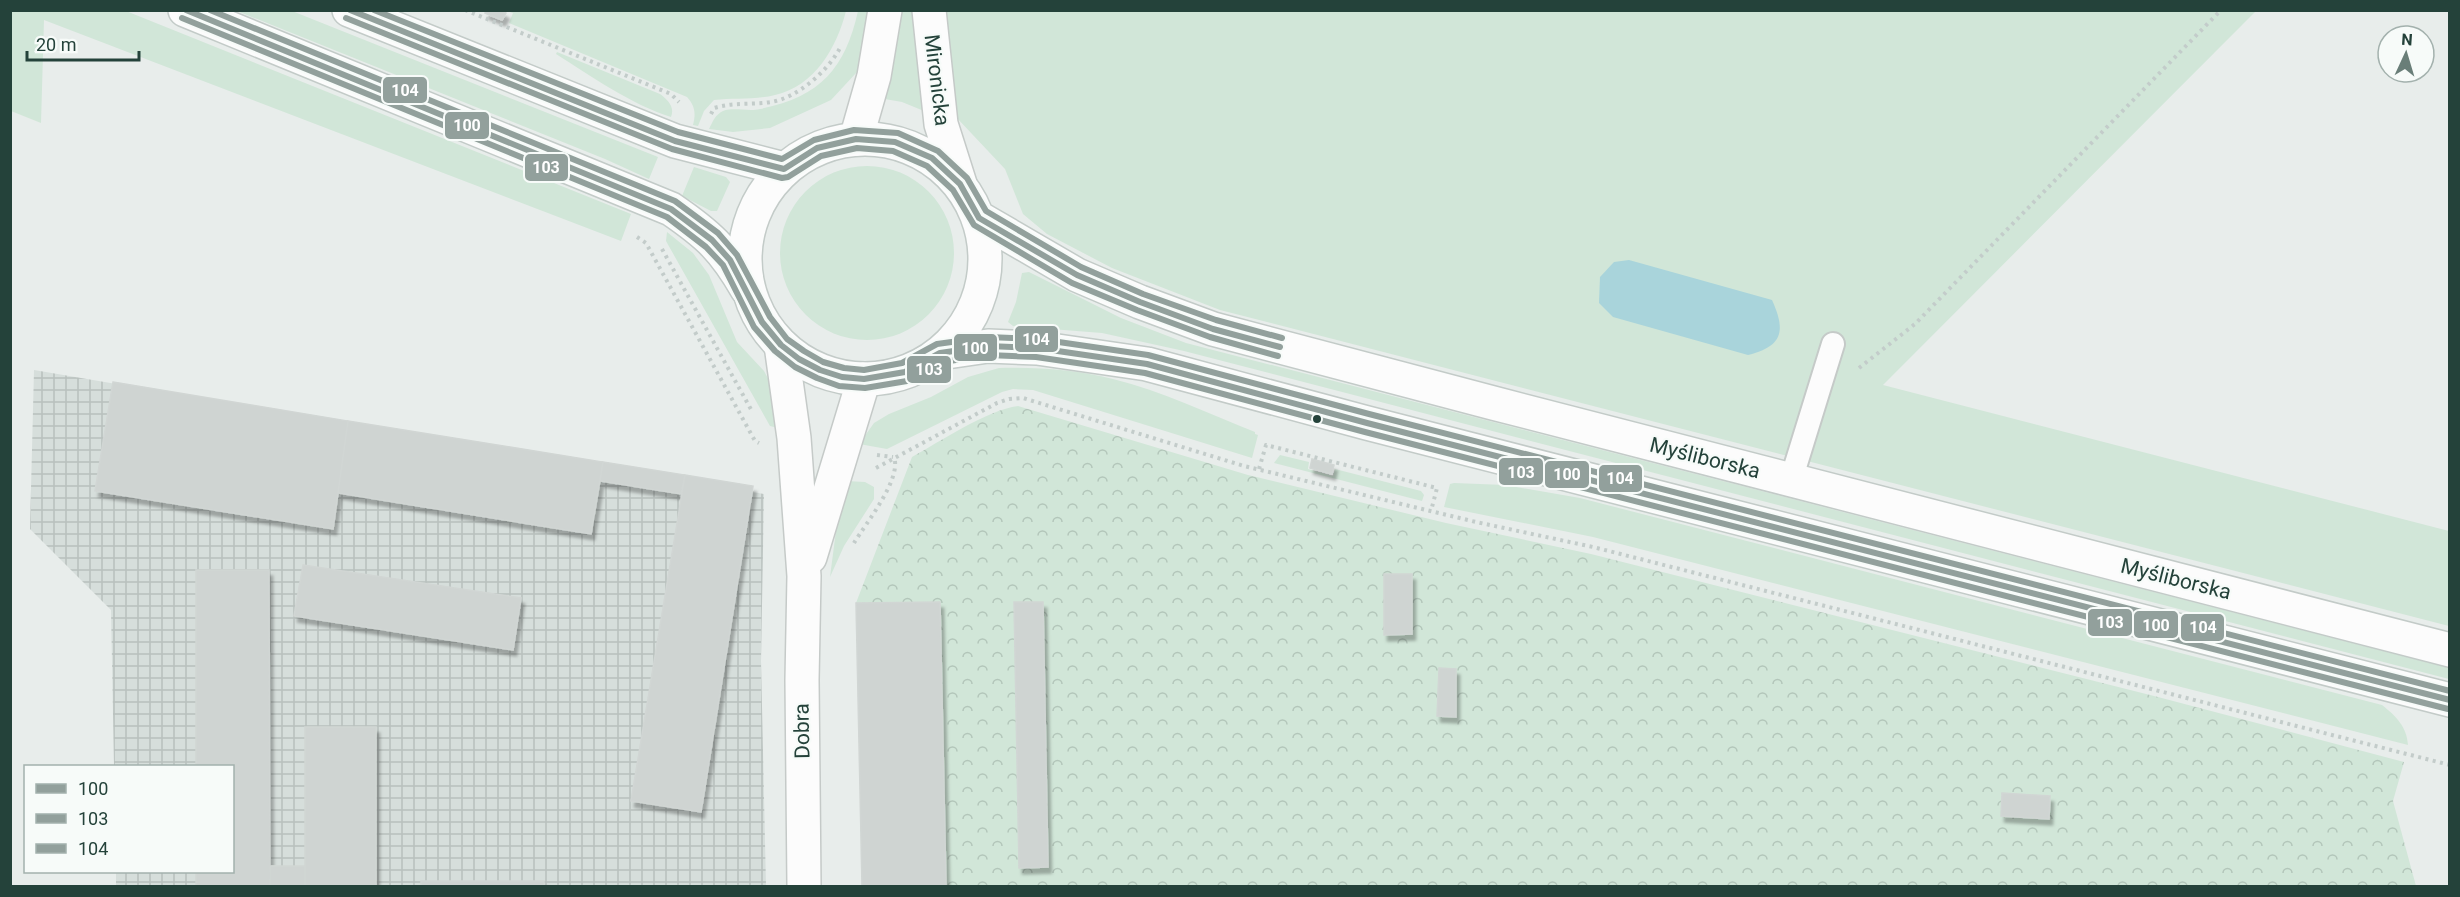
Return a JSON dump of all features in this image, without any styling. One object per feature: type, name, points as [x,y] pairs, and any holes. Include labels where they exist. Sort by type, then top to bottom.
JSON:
[{"type":"main road","points":[[185,10],[670,209],[712,240],[730,260],[762,322],[781,345],[799,359],[820,370],[842,377],[864,379],[905,372],[940,353],[966,325],[981,292],[986,254],[979,218],[960,184],[932,158],[895,142],[856,139],[817,148],[784,169],[762,196],[748,227],[745,261],[750,295]]},
{"type":"main road","points":[[349,10],[675,141],[784,169]]},
{"type":"main road","points":[[856,139],[874,76],[885,10]]},
{"type":"main road","name":"Mironicka","points":[[929,10],[941,124],[960,184]]},
{"type":"main road","name":"Myśliborska","points":[[979,218],[1077,274],[1140,302],[1213,328],[2450,650]]},
{"type":"main road","name":"Dobra","points":[[781,345],[794,438],[804,576],[802,680],[804,886]]},
{"type":"main road","points":[[940,353],[988,346],[1038,348],[1147,364],[1390,429],[2450,700]]},
{"type":"main road","name":"Dobra","points":[[804,576],[864,379]]},
{"type":"lane","points":[[1791,480],[1833,344]]},
{"type":"path","points":[[465,10],[670,94],[681,105]]},
{"type":"path","points":[[1826,369],[1860,368],[1915,324],[2221,10]]},
{"type":"path","points":[[638,227],[635,236],[646,243],[755,441],[765,447]]},
{"type":"path","points":[[853,545],[894,478],[896,464],[894,457],[997,403],[1023,398],[1259,469],[1431,511],[1593,546],[2450,765]]},
{"type":"path","points":[[1259,469],[1266,445],[1437,488],[1431,511]]},
{"type":"shaded area","points":[[34,370],[764,494],[761,661],[766,886],[116,886],[116,873],[234,873],[234,765],[114,765],[111,610],[30,529]]},
{"type":"green space","points":[[846,10],[830,51],[813,74],[802,83],[767,97],[714,100],[704,111],[698,126],[693,125],[694,110],[687,97],[509,23],[513,13],[507,11]]},
{"type":"green space","points":[[10,11],[126,11],[631,214],[621,241],[44,20],[41,123],[11,111]]},
{"type":"green space","points":[[237,11],[292,11],[658,157],[649,179],[605,159]]},
{"type":"green space","points":[[858,11],[872,11],[866,50],[857,72],[831,100],[770,128],[733,132],[709,129],[716,116],[723,111],[756,110],[781,104],[814,88],[827,77],[846,49]]},
{"type":"green space","points":[[898,11],[916,11],[924,111],[902,102],[879,98]]},
{"type":"green space","points":[[943,11],[2256,11],[1883,385],[2449,531],[2449,626],[1220,310],[1112,268],[1047,234],[1023,214],[1005,169],[956,117]]},
{"type":"green space","points":[[557,52],[660,94],[670,104],[671,117],[656,112],[612,89],[556,54]]},
{"type":"green space","points":[[867,166],[900,173],[915,181],[928,192],[939,205],[947,220],[954,253],[947,286],[939,301],[928,314],[915,325],[900,333],[867,340],[834,333],[819,325],[806,314],[795,301],[787,286],[780,253],[787,220],[795,205],[806,192],[819,181],[834,173]]},
{"type":"green space","points":[[694,167],[726,177],[730,182],[717,211],[711,211],[682,196]]},
{"type":"green space","points":[[667,232],[693,253],[709,275],[737,342],[764,371],[778,397],[782,429],[770,426],[666,241]]},
{"type":"green space","points":[[1029,272],[1121,318],[1186,343],[2449,668],[2449,679],[1184,351],[1102,333],[1013,326],[1008,322],[1016,302],[1022,273]]},
{"type":"green space","points":[[999,368],[1085,373],[1149,390],[1255,432],[1258,435],[1252,458],[1033,390],[1013,389],[1002,392],[887,449],[859,444],[874,423],[889,414],[931,397],[968,377]]},
{"type":"green space","points":[[1018,406],[1248,475],[1446,523],[1591,554],[2158,697],[2404,762],[2393,801],[2416,886],[935,886],[913,677],[856,603],[912,457],[992,413]]},
{"type":"green space","points":[[1280,455],[1309,462],[1308,469],[1333,476],[1335,469],[1421,491],[1424,495],[1422,501],[1274,463]]},
{"type":"green space","points":[[846,481],[865,482],[874,487],[874,499],[844,546],[830,577],[837,523]]},
{"type":"green space","points":[[1450,484],[1505,485],[1580,498],[2382,705],[2400,722],[2408,745],[1593,537],[1444,507]]},
{"type":"water","points":[[1629,260],[1772,300],[1780,329],[1775,342],[1748,355],[1613,317],[1599,303],[1600,277],[1614,262]]},
{"type":"building","points":[[486,10],[500,10],[506,13],[502,20],[485,13]]},
{"type":"building","points":[[113,382],[348,421],[333,529],[95,491]]},
{"type":"building","points":[[348,421],[603,462],[591,534],[338,493]]},
{"type":"building","points":[[1312,459],[1334,465],[1332,474],[1310,468]]},
{"type":"building","points":[[603,462],[685,475],[681,494],[600,481]]},
{"type":"building","points":[[685,475],[753,486],[701,812],[631,801]]},
{"type":"building","points":[[303,565],[521,598],[513,650],[294,616]]},
{"type":"building","points":[[196,570],[269,570],[270,886],[196,886],[196,873],[234,873],[234,765],[196,765]]},
{"type":"building","points":[[1384,574],[1412,574],[1412,634],[1384,635]]},
{"type":"building","points":[[940,602],[946,886],[862,886],[856,603]]},
{"type":"building","points":[[1014,602],[1043,602],[1048,867],[1019,868]]},
{"type":"building","points":[[1439,668],[1456,669],[1456,717],[1437,716]]},
{"type":"building","points":[[305,727],[376,727],[376,886],[305,886]]},
{"type":"building","points":[[2002,793],[2050,796],[2049,819],[2001,816]]},
{"type":"building","points":[[270,866],[305,866],[305,886],[270,886]]},
{"type":"building","points":[[421,881],[544,881],[544,886],[421,886]]},
{"type":"transit line","name":"100","points":[[186,10],[671,209],[712,240],[730,260],[762,322],[781,345],[799,359],[820,370],[842,377],[864,379],[905,372],[940,353],[988,346],[1037,348],[1147,364],[1367,423],[2450,700]]},
{"type":"transit line","name":"104","points":[[210,10],[675,201],[718,233],[737,255],[770,317],[787,339],[823,362],[844,368],[864,370],[902,363],[937,344],[988,337],[1038,339],[1148,355],[1369,414],[2450,691]]},
{"type":"transit line","name":"100","points":[[350,10],[675,141],[784,169],[817,148],[856,139],[895,142],[932,158],[960,184],[979,218],[1077,275],[1140,302],[1213,329],[1280,347]]},
{"type":"transit line","name":"104","points":[[374,10],[678,132],[782,159],[814,140],[854,130],[898,133],[938,151],[967,178],[986,211],[1081,267],[1143,294],[1216,320],[1282,338]]},
{"type":"transit line","name":"103","points":[[182,18],[667,217],[706,247],[723,265],[754,327],[775,351],[795,367],[839,386],[865,388],[907,381],[943,362],[988,355],[1036,357],[1145,373],[1365,432],[2448,709]]},
{"type":"transit line","name":"103","points":[[346,18],[672,149],[782,178],[788,177],[821,156],[857,148],[893,151],[927,166],[953,190],[974,225],[1072,283],[1210,337],[1278,356]]}]
